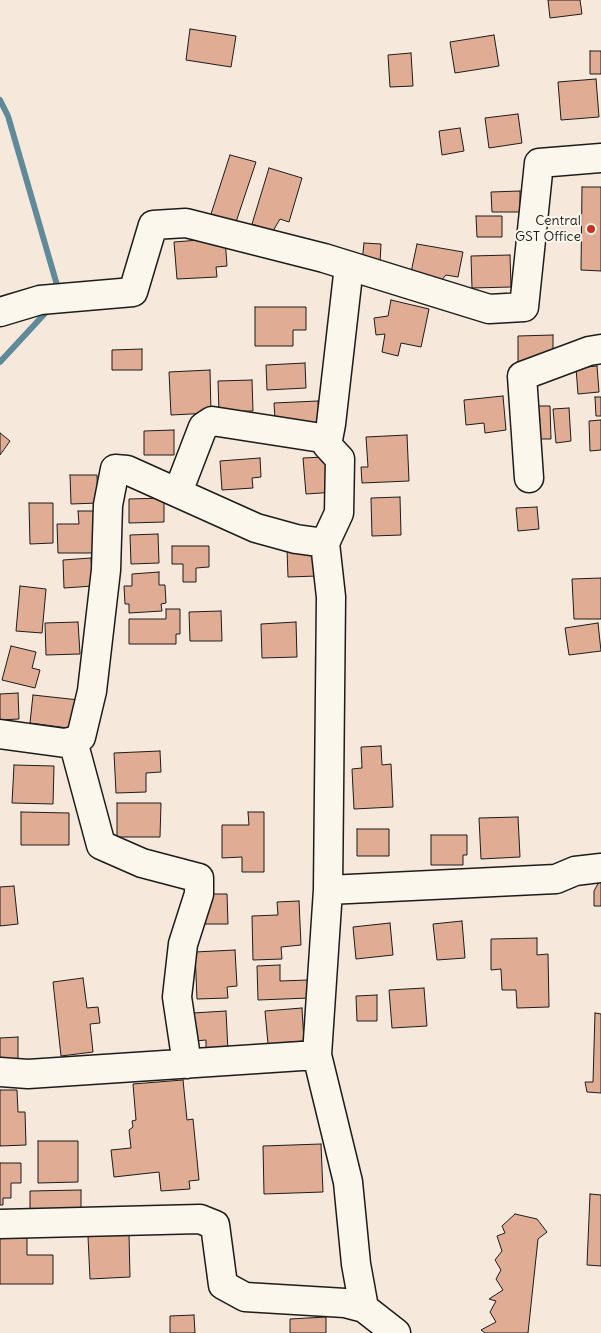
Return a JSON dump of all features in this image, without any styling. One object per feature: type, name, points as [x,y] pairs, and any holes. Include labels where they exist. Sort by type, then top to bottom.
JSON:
[{"type":"street","points":[[0,312],[40,300],[133,292],[153,225],[186,223],[324,258],[489,309],[524,307],[539,163],[601,158]]},
{"type":"street","points":[[349,266],[327,445],[340,459],[339,513],[325,543],[331,597],[328,890],[317,1055],[348,1182],[356,1264],[364,1308]]},
{"type":"street","points":[[529,478],[522,376],[589,351],[601,349]]},
{"type":"street","points":[[178,492],[203,427],[212,421],[328,439]]},
{"type":"street","points":[[0,734],[65,743],[81,737],[92,691],[106,570],[108,505],[115,469],[127,470],[256,528],[296,539],[325,543]]},
{"type":"street","points":[[73,741],[101,845],[142,863],[199,878],[199,894],[183,944],[177,997],[187,1064]]},
{"type":"street","points":[[328,890],[556,879],[575,871],[601,868]]},
{"type":"street","points":[[0,1072],[28,1074],[317,1055]]},
{"type":"street","points":[[0,1224],[200,1220],[214,1225],[223,1284],[244,1297],[345,1303],[364,1308],[396,1333]]},
{"type":"building","points":[[548,0],[580,0],[582,14],[550,18]]},
{"type":"building","points":[[190,29],[236,36],[231,67],[186,60]]},
{"type":"building","points":[[494,35],[499,66],[455,73],[450,42]]},
{"type":"building","points":[[590,51],[601,51],[601,74],[590,74]]},
{"type":"building","points":[[411,53],[413,86],[390,87],[388,55]]},
{"type":"building","points":[[596,79],[599,117],[561,120],[558,82]]},
{"type":"building","points":[[518,114],[522,143],[489,148],[485,118]]},
{"type":"building","points":[[460,128],[464,151],[442,155],[439,131]]},
{"type":"building","points":[[230,155],[256,162],[236,222],[211,214]]},
{"type":"building","points":[[269,168],[302,178],[289,222],[280,219],[273,231],[252,224]]},
{"type":"building","name":"Central GST Office","points":[[582,187],[601,187],[601,271],[581,270]]},
{"type":"building","points":[[520,191],[520,212],[492,212],[491,192]]},
{"type":"building","points":[[476,216],[502,216],[502,237],[477,237]]},
{"type":"building","points":[[225,238],[227,266],[216,267],[217,277],[177,279],[174,242]]},
{"type":"building","points":[[364,243],[381,244],[380,263],[362,262]]},
{"type":"building","points":[[417,244],[463,252],[458,277],[446,275],[439,283],[410,277]]},
{"type":"building","points":[[510,255],[511,287],[472,288],[471,256]]},
{"type":"building","points":[[391,300],[429,309],[421,347],[401,343],[398,356],[382,352],[385,334],[376,335],[374,318],[388,316]]},
{"type":"building","points":[[255,307],[306,307],[306,330],[293,330],[293,346],[255,346]]},
{"type":"building","points":[[553,335],[553,362],[518,363],[518,336]]},
{"type":"building","points":[[142,349],[142,370],[112,370],[112,350]]},
{"type":"building","points":[[305,363],[306,388],[267,390],[266,365]]},
{"type":"building","points":[[597,366],[599,392],[578,394],[576,368]]},
{"type":"building","points":[[210,370],[211,413],[171,415],[169,372]]},
{"type":"building","points":[[252,380],[253,411],[219,412],[218,381]]},
{"type":"building","points":[[503,396],[506,430],[485,433],[484,423],[466,425],[464,400]]},
{"type":"building","points":[[595,397],[601,397],[601,416],[596,416]]},
{"type":"building","points":[[318,401],[320,432],[276,434],[274,403]]},
{"type":"building","points":[[530,406],[550,406],[551,439],[531,439]]},
{"type":"building","points":[[569,408],[571,441],[556,443],[553,409]]},
{"type":"building","points":[[601,420],[601,450],[590,451],[589,421]]},
{"type":"building","points":[[174,430],[174,455],[144,455],[144,431]]},
{"type":"building","points":[[0,433],[10,441],[0,455]]},
{"type":"building","points":[[407,435],[409,481],[362,483],[361,467],[368,467],[366,437]]},
{"type":"building","points":[[324,457],[336,492],[306,494],[303,458]]},
{"type":"building","points":[[260,458],[261,477],[252,478],[253,488],[222,490],[220,461]]},
{"type":"building","points":[[70,475],[97,475],[98,503],[71,504]]},
{"type":"building","points":[[400,497],[401,535],[372,536],[371,498]]},
{"type":"building","points":[[164,498],[164,522],[129,523],[129,499]]},
{"type":"building","points":[[29,503],[53,503],[53,543],[30,544]]},
{"type":"building","points":[[537,507],[539,529],[518,531],[516,508]]},
{"type":"building","points":[[78,511],[95,511],[95,553],[58,553],[57,524],[79,524]]},
{"type":"building","points":[[158,534],[159,563],[131,564],[130,535]]},
{"type":"building","points":[[172,546],[209,546],[209,567],[196,568],[196,582],[183,582],[183,564],[172,564]]},
{"type":"building","points":[[316,547],[317,576],[288,577],[287,549]]},
{"type":"building","points":[[91,558],[93,586],[64,588],[63,560]]},
{"type":"building","points":[[159,572],[159,585],[165,585],[166,603],[161,604],[162,611],[129,613],[129,604],[125,604],[124,586],[132,586],[132,574]]},
{"type":"building","points":[[601,578],[601,619],[574,619],[572,579]]},
{"type":"building","points":[[20,586],[46,589],[42,633],[16,631]]},
{"type":"building","points":[[166,609],[180,609],[180,634],[176,634],[176,644],[129,644],[129,619],[166,619]]},
{"type":"building","points":[[221,611],[222,641],[190,641],[189,612]]},
{"type":"building","points":[[78,622],[80,654],[46,655],[45,623]]},
{"type":"building","points":[[296,622],[297,657],[262,658],[261,624]]},
{"type":"building","points":[[598,623],[601,651],[569,655],[565,628]]},
{"type":"building","points":[[11,646],[36,652],[32,668],[40,670],[35,688],[2,680]]},
{"type":"building","points":[[18,693],[19,719],[0,720],[0,694]]},
{"type":"building","points":[[33,695],[79,700],[75,729],[30,723]]},
{"type":"building","points":[[381,746],[382,765],[391,764],[393,807],[354,809],[352,769],[362,768],[361,747]]},
{"type":"building","points":[[160,751],[161,772],[146,773],[146,792],[116,793],[114,753]]},
{"type":"building","points":[[14,765],[54,766],[53,804],[12,803]]},
{"type":"building","points":[[117,803],[161,803],[160,837],[117,837]]},
{"type":"building","points":[[21,812],[69,813],[69,845],[21,845]]},
{"type":"building","points":[[248,812],[264,812],[264,872],[242,872],[242,857],[222,858],[222,825],[249,825]]},
{"type":"building","points":[[518,817],[520,857],[481,859],[479,818]]},
{"type":"building","points":[[357,829],[389,829],[389,856],[357,856]]},
{"type":"building","points":[[431,835],[467,835],[467,855],[463,855],[463,865],[431,865]]},
{"type":"building","points":[[601,878],[601,906],[594,906],[594,891]]},
{"type":"building","points":[[14,886],[18,924],[0,926],[0,887]]},
{"type":"building","points":[[203,894],[227,894],[228,924],[203,924]]},
{"type":"building","points":[[299,901],[301,945],[281,947],[282,959],[253,960],[252,916],[278,915],[277,902]]},
{"type":"building","points":[[462,921],[465,958],[437,960],[433,924]]},
{"type":"building","points":[[390,923],[393,955],[356,959],[353,927]]},
{"type":"building","points":[[537,938],[537,955],[548,954],[549,1007],[517,1008],[516,990],[502,990],[501,969],[491,970],[491,939]]},
{"type":"building","points":[[235,950],[237,986],[227,987],[228,998],[197,999],[195,952]]},
{"type":"building","points":[[280,965],[280,981],[308,980],[309,998],[258,1000],[257,966]]},
{"type":"building","points":[[83,978],[87,1008],[98,1007],[100,1023],[90,1024],[93,1052],[61,1056],[53,982]]},
{"type":"building","points":[[424,988],[427,1026],[392,1028],[389,990]]},
{"type":"building","points":[[377,995],[377,1021],[357,1021],[356,996]]},
{"type":"building","points":[[302,1008],[304,1041],[268,1044],[265,1011]]},
{"type":"building","points":[[226,1011],[228,1051],[206,1052],[206,1040],[195,1041],[193,1013]]},
{"type":"building","points":[[595,1013],[601,1014],[601,1093],[587,1092],[585,1082],[593,1082]]},
{"type":"building","points":[[18,1037],[18,1065],[0,1066],[0,1038]]},
{"type":"building","points":[[183,1080],[187,1120],[193,1119],[199,1180],[189,1181],[190,1189],[161,1191],[159,1172],[114,1177],[111,1150],[131,1148],[129,1130],[133,1127],[132,1121],[136,1120],[133,1084]]},
{"type":"building","points":[[0,1090],[17,1090],[18,1112],[25,1112],[26,1145],[0,1146]]},
{"type":"building","points":[[38,1141],[78,1141],[78,1182],[38,1183]]},
{"type":"building","points":[[321,1144],[323,1192],[264,1194],[263,1146]]},
{"type":"building","points":[[0,1163],[21,1163],[21,1183],[11,1183],[11,1198],[3,1198],[3,1205],[0,1205]]},
{"type":"building","points":[[81,1190],[81,1209],[30,1210],[30,1191]]},
{"type":"building","points":[[590,1194],[601,1195],[601,1266],[587,1265]]},
{"type":"building","points":[[515,1214],[537,1219],[547,1232],[538,1239],[528,1333],[485,1333],[481,1330],[496,1322],[490,1312],[496,1301],[489,1299],[503,1290],[496,1279],[501,1270],[495,1260],[502,1251],[497,1236],[505,1233],[502,1226]]},
{"type":"building","points":[[129,1234],[130,1277],[90,1279],[88,1236]]},
{"type":"building","points":[[0,1238],[27,1238],[27,1255],[53,1255],[53,1284],[0,1284]]},
{"type":"building","points":[[194,1315],[195,1333],[170,1333],[170,1316]]},
{"type":"building","points":[[326,1317],[326,1333],[290,1333],[290,1319]]},
{"type":"waterway","points":[[0,100],[8,116],[59,292]]},
{"type":"waterway","points":[[0,362],[50,308]]},
{"type":"place","name":"Central GST Office","points":[[591,229]]}]
